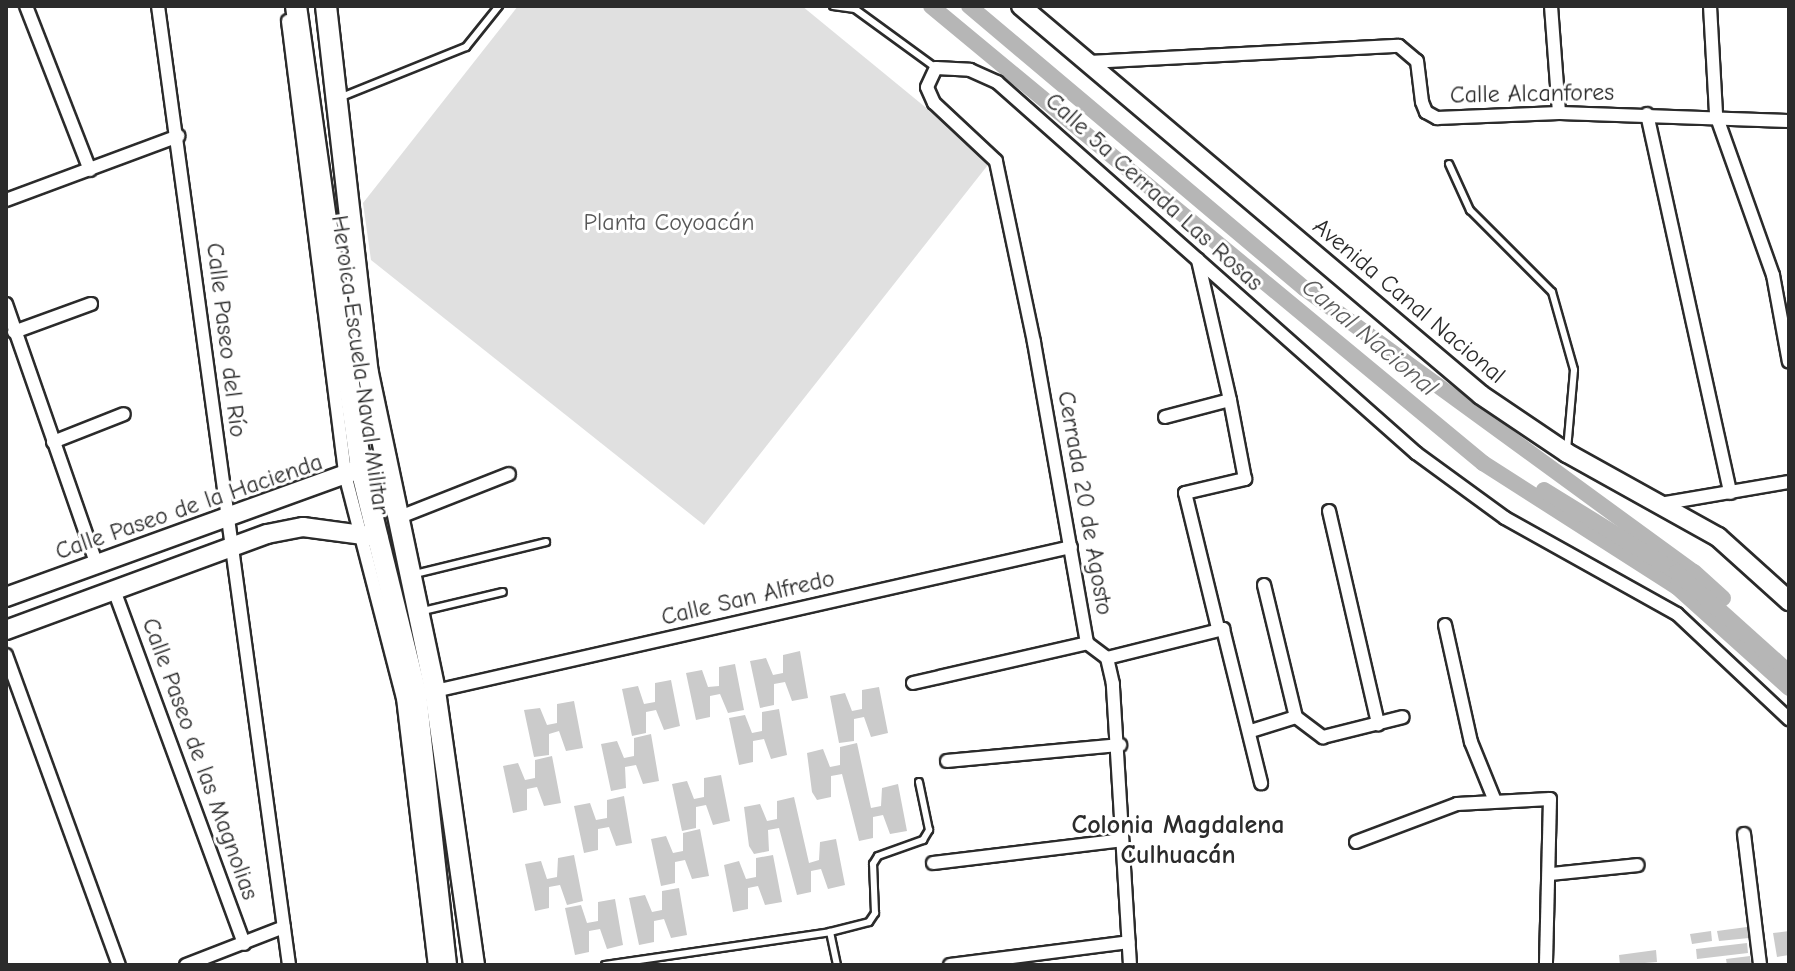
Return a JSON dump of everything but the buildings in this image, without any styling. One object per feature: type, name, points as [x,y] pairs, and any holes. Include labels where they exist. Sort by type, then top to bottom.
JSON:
[{"type":"main road","name":"Heroica Escuela Naval Militar","points":[[296,6],[354,474],[368,535],[416,693],[446,965]]},
{"type":"main road","name":"Heroica Escuela Naval Militar","points":[[326,6],[339,98],[368,373],[435,691],[474,965]]},
{"type":"street","points":[[26,6],[90,170]]},
{"type":"street","name":"Calle Paseo del Río","points":[[158,6],[289,965]]},
{"type":"street","name":"Heroica Escuela Naval Militar","points":[[286,6],[354,474]]},
{"type":"street","name":"Avenida Canal Nacional","points":[[1021,6],[1481,395],[1567,453],[1718,537],[1789,601]]},
{"type":"street","points":[[1551,6],[1559,113]]},
{"type":"street","points":[[1710,6],[1716,115],[1773,275],[1789,362]]},
{"type":"street","name":"Calle Alcanfores","points":[[1089,62],[1399,46],[1411,51],[1417,61],[1422,102],[1426,112],[1437,118],[1559,113],[1716,115],[1789,121]]},
{"type":"street","name":"Cerrada 20 de Agosto","points":[[936,68],[927,87],[934,103],[996,161],[1087,643],[1107,658]]},
{"type":"street","name":"Calle 5a Cerrada Las Rosas","points":[[936,68],[970,70],[997,82],[1416,453],[1505,518],[1677,614],[1789,719]]},
{"type":"street","points":[[1647,114],[1730,493]]},
{"type":"street","points":[[6,200],[178,136]]},
{"type":"street","points":[[1198,260],[1245,479],[1185,493],[1218,628],[1229,639],[1261,783]]},
{"type":"street","points":[[6,304],[96,563]]},
{"type":"street","points":[[14,332],[91,304]]},
{"type":"street","points":[[1165,417],[1230,400]]},
{"type":"street","points":[[53,442],[124,414]]},
{"type":"street","name":"Calle Paseo de la Hacienda","points":[[11,596],[226,516],[354,474],[387,459]]},
{"type":"street","points":[[400,517],[509,474]]},
{"type":"street","points":[[1660,504],[1789,482]]},
{"type":"street","points":[[1329,511],[1378,724]]},
{"type":"street","name":"Calle Paseo de la Hacienda","points":[[6,630],[230,546],[303,527],[368,535]]},
{"type":"street","name":"Heroica Escuela Naval Militar","points":[[368,535],[403,698],[435,965]]},
{"type":"street","name":"Calle San Alfredo","points":[[435,691],[1071,547]]},
{"type":"street","points":[[1264,585],[1296,717],[1323,737],[1403,717]]},
{"type":"street","name":"Calle Paseo de las Magnolias","points":[[114,590],[244,944]]},
{"type":"street","points":[[11,596],[26,622]]},
{"type":"street","points":[[1445,625],[1471,742],[1495,801]]},
{"type":"street","points":[[1130,965],[1120,745],[1107,658],[1218,628]]},
{"type":"street","points":[[913,683],[1087,643]]},
{"type":"street","points":[[6,655],[119,965]]},
{"type":"street","points":[[1251,731],[1296,717]]},
{"type":"street","points":[[947,761],[1120,745]]},
{"type":"street","points":[[1356,842],[1457,804],[1541,796],[1550,799],[1553,808],[1546,965]]},
{"type":"street","points":[[1744,834],[1760,965]]},
{"type":"street","points":[[933,863],[1122,840]]},
{"type":"street","points":[[1551,874],[1638,865]]},
{"type":"street","points":[[186,965],[284,927]]},
{"type":"street","points":[[950,965],[1129,942]]},
{"type":"lane","points":[[339,98],[466,47],[499,6]]},
{"type":"lane","points":[[833,6],[855,9],[936,68]]},
{"type":"lane","points":[[1449,164],[1470,210],[1552,292],[1574,370],[1567,453]]},
{"type":"lane","points":[[411,575],[546,542]]},
{"type":"lane","points":[[420,612],[503,592]]},
{"type":"lane","points":[[605,965],[662,962],[830,932],[869,922],[877,902],[873,875],[878,856],[923,840],[929,830],[919,782]]},
{"type":"lane","points":[[830,932],[837,965]]},
{"type":"green space","name":"Planta Coyoacán","points":[[518,6],[802,6],[991,161],[704,525],[371,260],[363,203]]},
{"type":"waterway","name":"Canal Nacional","points":[[931,6],[1483,463],[1677,587],[1789,688]]},
{"type":"waterway","name":"Canal Nacional","points":[[969,6],[1304,288],[1694,572],[1723,598]]},
{"type":"waterway","name":"Canal Nacional","points":[[1544,490],[1677,572],[1785,669]]},
{"type":"district","name":"Colonia Magdalena Culhuacán","points":[[1178,841]]}]
